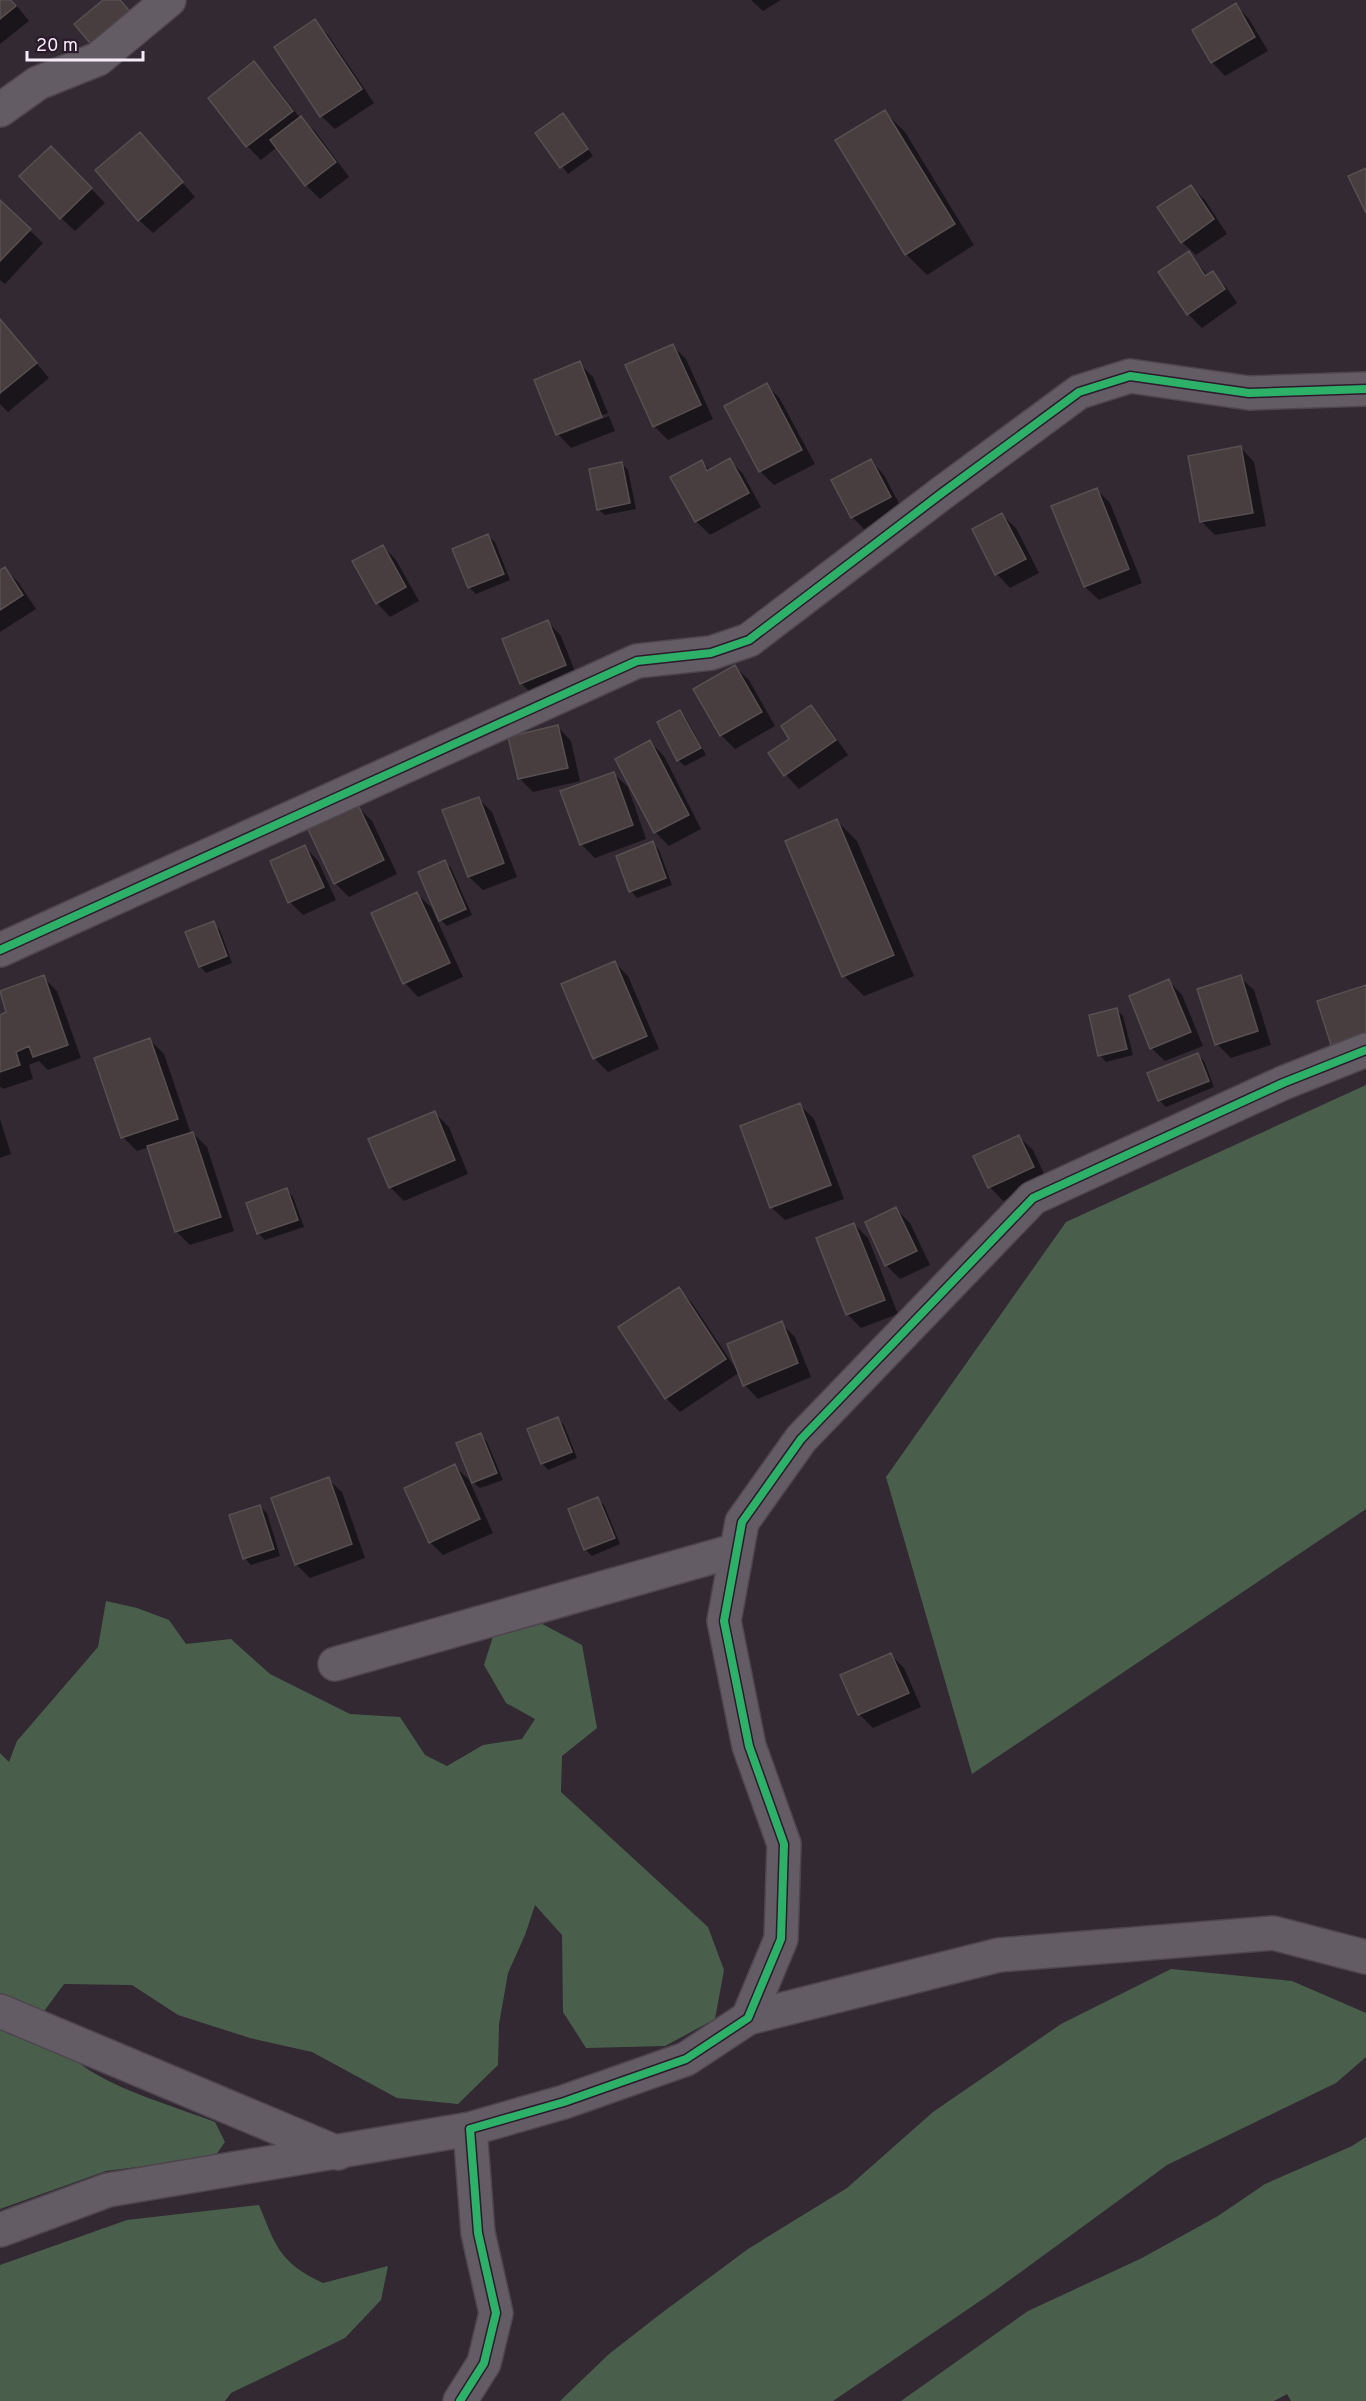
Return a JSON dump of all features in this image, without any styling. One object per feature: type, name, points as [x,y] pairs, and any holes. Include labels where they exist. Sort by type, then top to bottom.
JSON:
[{"type":"street","points":[[0,110],[38,83],[98,58],[169,0]]},
{"type":"street","points":[[0,950],[638,661],[711,653],[749,640],[942,493],[1079,393],[1130,376],[1249,393],[1366,389]]},
{"type":"street","points":[[748,2019],[781,1939],[784,1844],[750,1746],[724,1621],[742,1522],[801,1438],[1033,1198],[1283,1083],[1366,1050]]},
{"type":"street","points":[[335,1664],[737,1550]]},
{"type":"street","points":[[0,2230],[108,2190],[470,2129],[564,2102],[686,2060],[748,2019],[999,1955],[1273,1933],[1366,1957]]},
{"type":"street","points":[[0,2011],[338,2153]]},
{"type":"street","points":[[460,2401],[484,2363],[496,2313],[478,2233],[470,2129]]},
{"type":"green space","points":[[1366,1085],[1366,1509],[972,1774],[886,1477],[1066,1222]]},
{"type":"green space","points":[[106,1601],[137,1608],[169,1620],[186,1644],[231,1639],[270,1674],[350,1714],[400,1717],[425,1755],[447,1766],[483,1745],[522,1739],[535,1719],[506,1703],[484,1665],[495,1630],[529,1617],[582,1645],[597,1728],[562,1756],[561,1792],[708,1927],[724,1970],[715,2019],[665,2046],[586,2048],[563,2012],[562,1935],[535,1905],[508,1973],[499,2024],[498,2065],[458,2104],[397,2098],[312,2052],[250,2038],[178,2015],[132,1985],[64,1984],[42,2014],[68,2053],[97,2075],[116,2085],[215,2122],[225,2142],[213,2159],[106,2171],[0,2209],[0,1753],[9,1762],[17,1741],[98,1647]]},
{"type":"green space","points":[[1171,1969],[1292,1981],[1366,2013],[1366,2057],[1336,2083],[1167,2165],[996,2290],[833,2401],[560,2401],[609,2354],[659,2315],[748,2249],[847,2188],[933,2112],[1061,2024]]},
{"type":"green space","points":[[1366,2137],[1366,2401],[1291,2401],[1287,2394],[1274,2401],[901,2401],[1028,2311],[1142,2258],[1218,2216],[1265,2184],[1352,2146]]},
{"type":"green space","points":[[259,2205],[275,2243],[288,2261],[323,2283],[388,2266],[381,2300],[345,2338],[231,2393],[225,2401],[0,2401],[0,2265],[127,2220]]},
{"type":"building","points":[[0,0],[11,0],[16,6],[0,19]]},
{"type":"building","points":[[103,0],[120,0],[133,15],[95,49],[74,24]]},
{"type":"building","points":[[1236,3],[1255,37],[1211,63],[1192,30]]},
{"type":"building","points":[[315,19],[362,89],[320,117],[274,47]]},
{"type":"building","points":[[254,61],[293,111],[246,147],[208,98]]},
{"type":"building","points":[[885,110],[955,224],[905,255],[835,140]]},
{"type":"building","points":[[563,113],[588,149],[560,168],[535,133]]},
{"type":"building","points":[[301,116],[336,162],[305,186],[270,140]]},
{"type":"building","points":[[140,132],[183,182],[138,221],[95,170]]},
{"type":"building","points":[[51,146],[92,188],[60,219],[19,176]]},
{"type":"building","points":[[1366,168],[1366,213],[1348,176]]},
{"type":"building","points":[[1191,185],[1214,219],[1181,243],[1157,207]]},
{"type":"building","points":[[0,200],[31,229],[0,261]]},
{"type":"building","points":[[1189,251],[1205,276],[1213,271],[1225,289],[1187,315],[1158,272]]},
{"type":"building","points":[[0,319],[37,363],[0,393]]},
{"type":"building","points":[[673,344],[701,405],[653,427],[625,365]]},
{"type":"building","points":[[580,361],[602,417],[556,435],[534,380]]},
{"type":"building","points":[[767,383],[802,450],[759,472],[724,406]]},
{"type":"building","points":[[1241,446],[1253,513],[1200,522],[1188,456]]},
{"type":"building","points":[[730,458],[749,493],[695,522],[670,477],[702,460],[707,471]]},
{"type":"building","points":[[871,459],[891,497],[851,518],[831,480]]},
{"type":"building","points":[[622,462],[630,503],[597,510],[589,469]]},
{"type":"building","points":[[1097,488],[1129,569],[1084,587],[1051,506]]},
{"type":"building","points":[[1002,513],[1026,559],[995,575],[972,529]]},
{"type":"building","points":[[488,534],[504,574],[468,588],[452,549]]},
{"type":"building","points":[[383,545],[406,587],[376,604],[352,561]]},
{"type":"building","points":[[5,567],[23,595],[0,610],[0,570]]},
{"type":"building","points":[[548,620],[566,665],[520,684],[502,639]]},
{"type":"building","points":[[735,665],[762,712],[720,736],[693,689]]},
{"type":"building","points":[[811,705],[836,740],[784,776],[768,753],[789,739],[781,726]]},
{"type":"building","points":[[680,710],[701,748],[677,761],[657,722]]},
{"type":"building","points":[[558,725],[568,768],[518,779],[508,737]]},
{"type":"building","points":[[650,740],[689,815],[654,833],[615,759]]},
{"type":"building","points":[[614,772],[633,825],[580,845],[560,791]]},
{"type":"building","points":[[479,797],[504,863],[468,877],[442,810]]},
{"type":"building","points":[[358,805],[384,860],[334,884],[308,829]]},
{"type":"building","points":[[837,819],[894,955],[842,977],[785,841]]},
{"type":"building","points":[[653,841],[666,878],[629,892],[616,856]]},
{"type":"building","points":[[305,845],[324,887],[288,903],[270,861]]},
{"type":"building","points":[[445,860],[466,909],[439,921],[418,872]]},
{"type":"building","points":[[417,892],[450,963],[403,984],[371,913]]},
{"type":"building","points":[[214,921],[227,956],[199,967],[185,932]]},
{"type":"building","points":[[615,961],[647,1036],[593,1059],[561,984]]},
{"type":"building","points":[[44,975],[68,1045],[33,1057],[29,1046],[16,1052],[20,1065],[0,1072],[0,1015],[6,1012],[0,991]]},
{"type":"building","points":[[1241,975],[1258,1031],[1215,1045],[1197,989]]},
{"type":"building","points":[[1169,979],[1191,1032],[1150,1049],[1129,996]]},
{"type":"building","points":[[1366,985],[1366,1033],[1331,1045],[1317,1001]]},
{"type":"building","points":[[1117,1008],[1127,1049],[1098,1056],[1089,1015]]},
{"type":"building","points":[[150,1038],[178,1119],[121,1138],[94,1058]]},
{"type":"building","points":[[1198,1053],[1209,1081],[1158,1101],[1147,1073]]},
{"type":"building","points":[[800,1103],[831,1185],[770,1208],[740,1126]]},
{"type":"building","points":[[435,1111],[455,1160],[389,1188],[368,1139]]},
{"type":"building","points":[[193,1132],[221,1217],[175,1232],[147,1146]]},
{"type":"building","points":[[1019,1135],[1034,1167],[988,1188],[973,1156]]},
{"type":"building","points":[[287,1188],[298,1220],[257,1234],[246,1203]]},
{"type":"building","points":[[896,1207],[917,1251],[885,1266],[865,1222]]},
{"type":"building","points":[[854,1223],[885,1300],[846,1315],[816,1238]]},
{"type":"building","points":[[679,1287],[726,1359],[665,1399],[618,1327]]},
{"type":"building","points":[[782,1321],[798,1363],[743,1386],[727,1344]]},
{"type":"building","points":[[558,1417],[572,1452],[541,1464],[527,1429]]},
{"type":"building","points":[[481,1433],[497,1473],[472,1483],[456,1443]]},
{"type":"building","points":[[455,1464],[480,1519],[429,1543],[404,1488]]},
{"type":"building","points":[[329,1477],[352,1544],[295,1565],[271,1498]]},
{"type":"building","points":[[598,1497],[615,1538],[584,1550],[568,1509]]},
{"type":"building","points":[[260,1505],[274,1549],[243,1559],[229,1515]]},
{"type":"building","points":[[891,1653],[909,1693],[858,1715],[840,1675]]},
{"type":"cycle path","points":[[0,950],[637,661],[711,653],[749,640],[1079,392],[1130,376],[1249,393],[1366,389]]},
{"type":"cycle path","points":[[460,2401],[484,2363],[496,2313],[478,2233],[470,2129],[564,2102],[686,2059],[748,2018],[781,1939],[784,1844],[749,1746],[724,1621],[742,1522],[801,1439],[1033,1198],[1283,1083],[1366,1050]]}]
